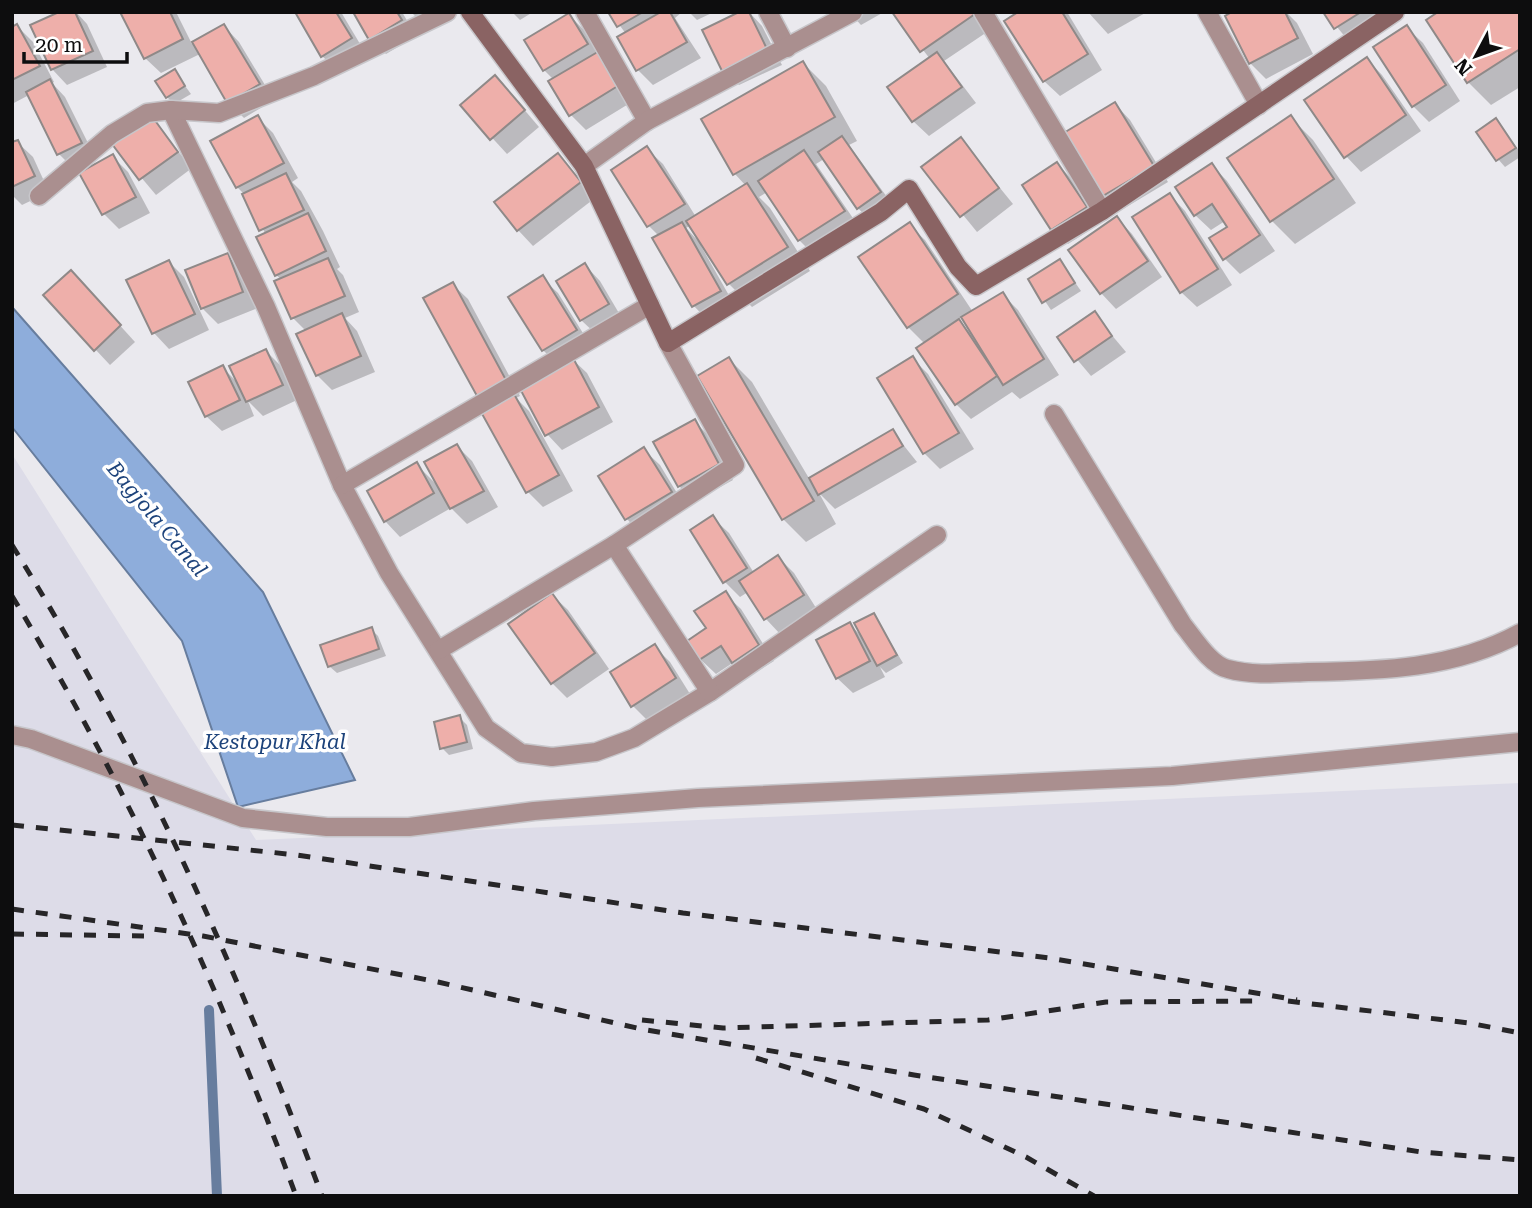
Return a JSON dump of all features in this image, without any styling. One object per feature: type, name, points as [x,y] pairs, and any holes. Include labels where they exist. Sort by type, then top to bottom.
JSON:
[{"type":"street","points":[[38,196],[112,134],[147,113],[171,110],[219,113],[314,76],[447,12]]},
{"type":"street","points":[[439,650],[614,545],[735,465],[668,343],[584,166],[471,12]]},
{"type":"street","points":[[584,12],[647,121]]},
{"type":"street","points":[[768,12],[787,48]]},
{"type":"street","points":[[584,166],[647,121],[853,12]]},
{"type":"street","points":[[983,12],[1102,211]]},
{"type":"street","points":[[1208,12],[1259,105]]},
{"type":"street","points":[[668,343],[881,212],[909,189],[958,267],[976,286],[1102,211],[1395,12]]},
{"type":"street","points":[[171,110],[251,274],[342,485],[389,573],[486,727],[521,753],[552,757],[596,752],[634,738],[710,692],[937,535]]},
{"type":"street","points":[[342,485],[650,305]]},
{"type":"street","points":[[1054,414],[1183,625],[1225,669],[1259,673],[1410,667],[1464,658],[1494,647],[1520,633]]},
{"type":"street","points":[[614,545],[710,692]]},
{"type":"street","points":[[12,735],[31,739],[243,818],[327,827],[409,827],[534,811],[698,798],[1172,776],[1520,742]]},
{"type":"shaded area","points":[[12,454],[256,840],[1520,783],[1520,1196],[12,1196]]},
{"type":"water","name":"Kestopur Khal","points":[[12,307],[263,592],[355,780],[238,807],[182,641],[12,427]]},
{"type":"building","points":[[59,12],[75,12],[93,51],[51,70],[30,25]]},
{"type":"building","points":[[120,12],[170,12],[183,39],[144,59]]},
{"type":"building","points":[[295,12],[336,12],[352,38],[321,57]]},
{"type":"building","points":[[353,12],[397,12],[402,20],[369,40]]},
{"type":"building","points":[[608,12],[643,12],[617,27]]},
{"type":"building","points":[[661,12],[670,12],[687,42],[636,71],[617,37]]},
{"type":"building","points":[[739,12],[749,12],[767,49],[722,71],[702,30]]},
{"type":"building","points":[[892,12],[974,12],[975,14],[920,52]]},
{"type":"building","points":[[1018,12],[1062,12],[1088,54],[1043,82],[1004,21]]},
{"type":"building","points":[[1232,12],[1285,12],[1298,38],[1249,64],[1225,16]]},
{"type":"building","points":[[1323,12],[1361,12],[1334,29]]},
{"type":"building","points":[[1438,12],[1520,12],[1520,49],[1467,83],[1426,20]]},
{"type":"building","points":[[569,13],[588,44],[543,71],[524,40]]},
{"type":"building","points":[[17,24],[40,66],[12,80],[12,27]]},
{"type":"building","points":[[224,24],[260,84],[227,103],[192,42]]},
{"type":"building","points":[[1407,25],[1446,85],[1412,107],[1373,47]]},
{"type":"building","points":[[601,50],[621,84],[569,116],[548,81]]},
{"type":"building","points":[[937,52],[962,87],[912,122],[887,87]]},
{"type":"building","points":[[1367,57],[1406,115],[1344,158],[1304,100]]},
{"type":"building","points":[[803,61],[835,117],[733,175],[701,119]]},
{"type":"building","points":[[175,69],[185,86],[166,98],[155,81]]},
{"type":"building","points":[[495,75],[525,110],[490,140],[460,105]]},
{"type":"building","points":[[50,79],[82,143],[57,155],[26,92]]},
{"type":"building","points":[[1115,102],[1154,166],[1101,197],[1062,134]]},
{"type":"building","points":[[151,115],[178,152],[139,180],[112,144]]},
{"type":"building","points":[[258,115],[284,163],[236,188],[210,141]]},
{"type":"building","points":[[1291,115],[1334,179],[1270,222],[1227,158]]},
{"type":"building","points":[[1496,118],[1516,148],[1496,161],[1476,132]]},
{"type":"building","points":[[842,136],[881,192],[857,209],[818,152]]},
{"type":"building","points":[[961,137],[999,188],[960,217],[921,167]]},
{"type":"building","points":[[18,140],[35,176],[12,187],[12,142]]},
{"type":"building","points":[[647,146],[685,204],[647,227],[611,170]]},
{"type":"building","points":[[804,150],[845,211],[798,241],[758,181]]},
{"type":"building","points":[[558,153],[581,182],[517,231],[494,202]]},
{"type":"building","points":[[113,154],[136,197],[102,215],[79,173]]},
{"type":"building","points":[[1057,162],[1087,207],[1051,230],[1022,185]]},
{"type":"building","points":[[1212,163],[1260,235],[1223,260],[1209,238],[1227,227],[1212,204],[1194,216],[1175,187]]},
{"type":"building","points":[[286,173],[304,210],[259,231],[242,194]]},
{"type":"building","points":[[747,183],[788,247],[727,285],[686,221]]},
{"type":"building","points":[[1170,193],[1218,269],[1180,293],[1132,217]]},
{"type":"building","points":[[308,213],[326,251],[275,276],[256,237]]},
{"type":"building","points":[[1117,216],[1148,261],[1100,294],[1068,250]]},
{"type":"building","points":[[682,222],[721,291],[692,307],[652,238]]},
{"type":"building","points":[[910,222],[958,294],[907,328],[858,257]]},
{"type":"building","points":[[228,253],[243,292],[201,309],[185,270]]},
{"type":"building","points":[[328,258],[345,296],[291,319],[274,281]]},
{"type":"building","points":[[1060,259],[1075,283],[1042,303],[1028,279]]},
{"type":"building","points":[[169,260],[195,314],[152,334],[126,280]]},
{"type":"building","points":[[585,263],[609,304],[580,321],[556,281]]},
{"type":"building","points":[[71,270],[121,325],[94,351],[43,295]]},
{"type":"building","points":[[543,275],[577,330],[542,351],[508,297]]},
{"type":"building","points":[[453,282],[506,380],[477,396],[423,298]]},
{"type":"building","points":[[1003,292],[1044,359],[1003,385],[961,317]]},
{"type":"building","points":[[1095,311],[1112,336],[1074,362],[1057,337]]},
{"type":"building","points":[[342,313],[361,356],[316,376],[296,334]]},
{"type":"building","points":[[959,319],[997,376],[955,405],[916,348]]},
{"type":"building","points":[[266,349],[283,385],[246,402],[229,366]]},
{"type":"building","points":[[572,356],[599,407],[545,436],[518,385]]},
{"type":"building","points":[[913,356],[959,433],[923,454],[877,378]]},
{"type":"building","points":[[729,357],[814,501],[782,520],[697,376]]},
{"type":"building","points":[[223,365],[240,400],[205,417],[188,382]]},
{"type":"building","points":[[514,394],[559,475],[526,493],[481,412]]},
{"type":"building","points":[[695,419],[719,464],[678,487],[653,442]]},
{"type":"building","points":[[893,429],[903,446],[818,495],[809,478]]},
{"type":"building","points":[[457,444],[484,491],[450,509],[424,462]]},
{"type":"building","points":[[644,447],[672,492],[625,520],[598,476]]},
{"type":"building","points":[[417,462],[434,493],[384,522],[367,491]]},
{"type":"building","points":[[713,515],[747,568],[723,583],[690,530]]},
{"type":"building","points":[[778,555],[804,595],[764,620],[739,581]]},
{"type":"building","points":[[726,591],[759,645],[732,663],[721,646],[699,660],[687,641],[706,628],[694,611]]},
{"type":"building","points":[[552,593],[595,653],[551,684],[508,624]]},
{"type":"building","points":[[874,613],[897,655],[877,666],[854,623]]},
{"type":"building","points":[[850,622],[870,661],[836,679],[816,640]]},
{"type":"building","points":[[372,627],[379,649],[328,667],[320,645]]},
{"type":"building","points":[[655,644],[676,678],[631,707],[610,672]]},
{"type":"building","points":[[460,715],[467,742],[440,749],[434,722]]},
{"type":"waterway","points":[[209,1010],[217,1196]]},
{"type":"railway","points":[[12,545],[103,702],[183,863],[256,1027],[322,1196]]},
{"type":"railway","points":[[12,596],[94,741],[169,889],[236,1041],[296,1196]]},
{"type":"railway","points":[[12,825],[297,855],[683,913],[1049,958],[1297,1000]]},
{"type":"railway","points":[[12,909],[203,936],[438,982],[641,1029],[914,1075],[1421,1152],[1520,1160]]},
{"type":"railway","points":[[12,934],[144,936]]},
{"type":"railway","points":[[642,1020],[723,1028],[988,1020],[1106,1002],[1256,1001]]},
{"type":"railway","points":[[1288,1001],[1469,1023],[1520,1033]]},
{"type":"railway","points":[[756,1058],[924,1109],[1026,1157],[1094,1196]]},
{"type":"water label","name":"Bagjola Canal","points":[[157,519]]}]
